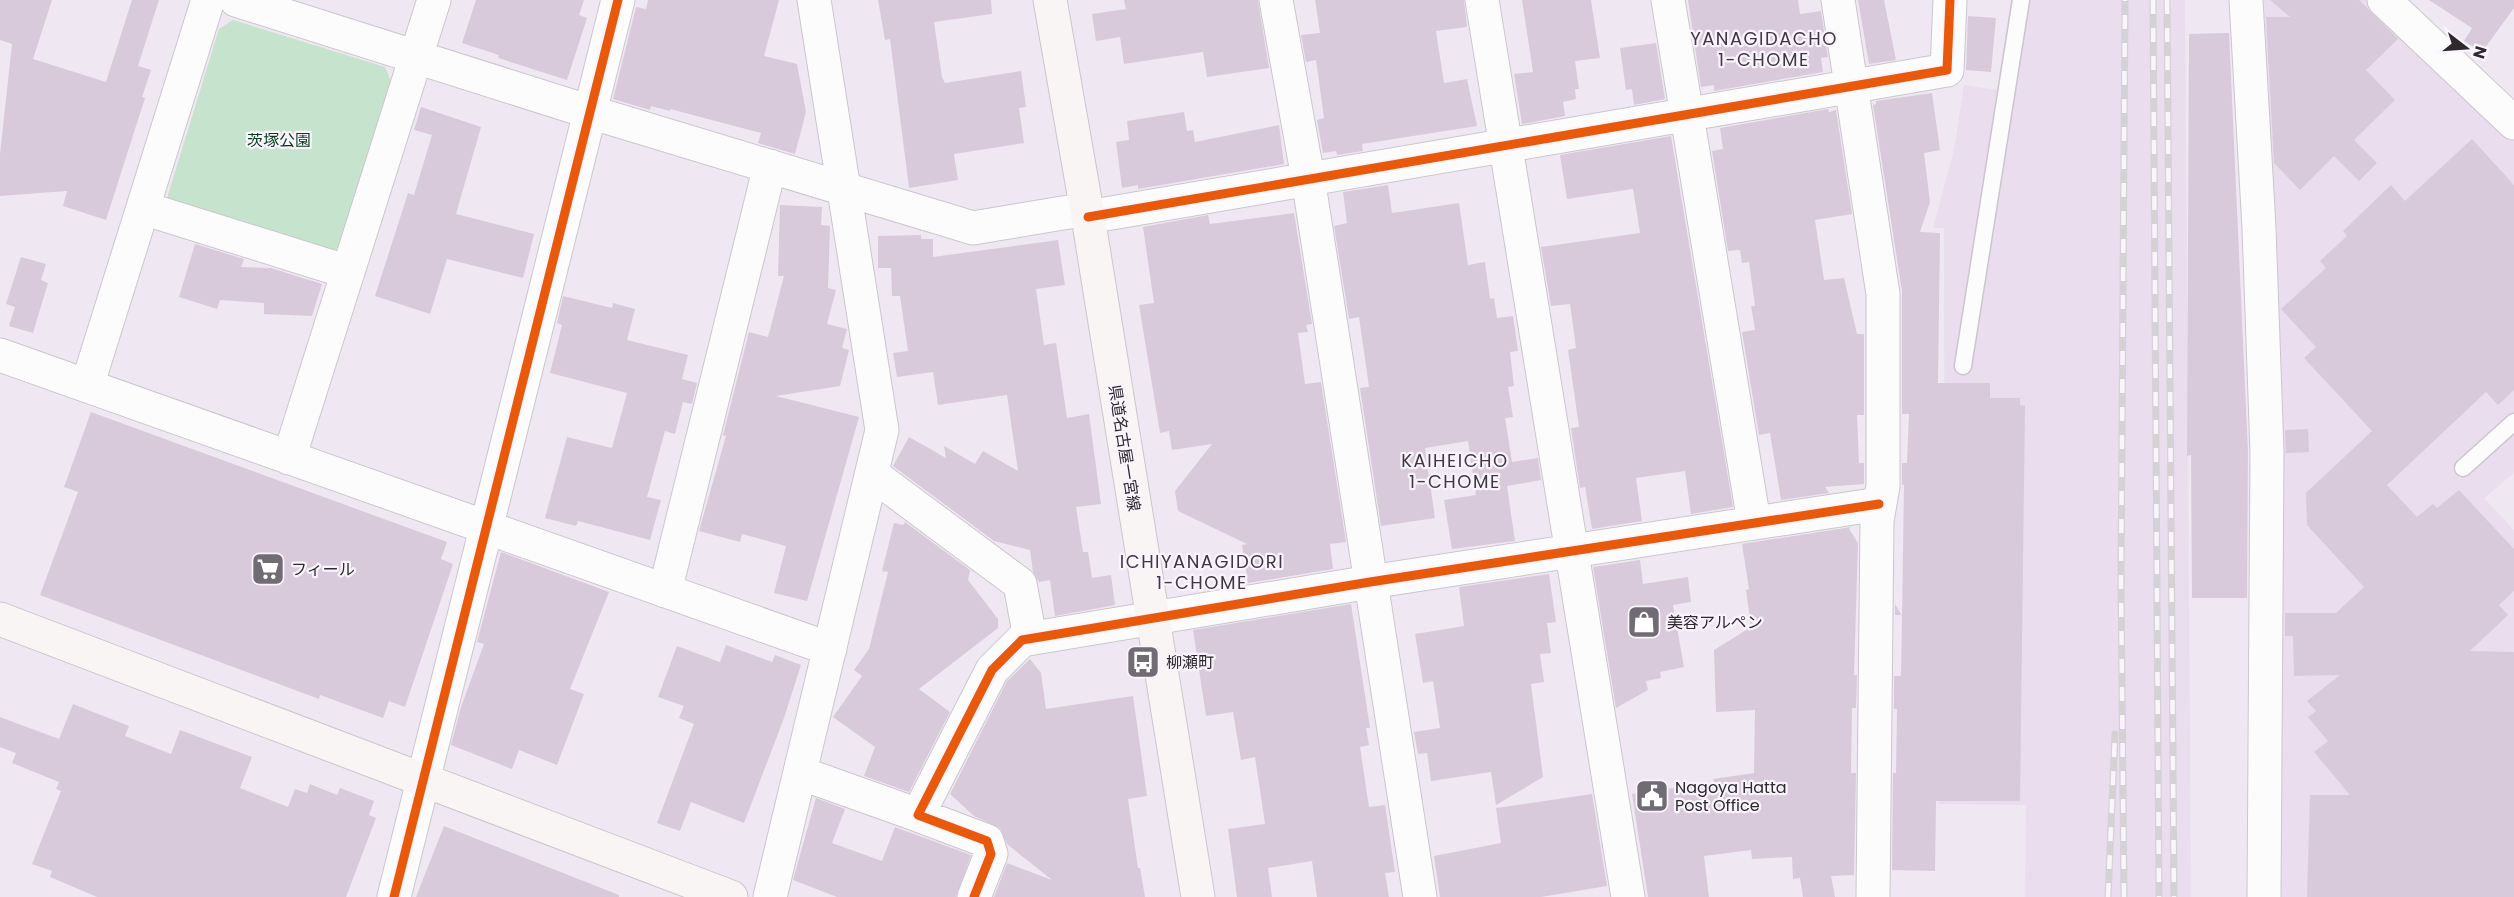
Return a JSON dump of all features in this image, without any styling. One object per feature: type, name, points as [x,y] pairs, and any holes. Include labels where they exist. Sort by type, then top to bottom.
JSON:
[{"type":"main road","name":"県道名古屋一宮線","points":[[1050,0],[1087,213],[1198,897]]},
{"type":"main road","points":[[0,619],[731,897]]},
{"type":"street","points":[[87,386],[208,0]]},
{"type":"street","points":[[236,0],[590,112],[973,228],[1087,213],[1507,146],[1947,70],[1950,0]]},
{"type":"street","points":[[289,458],[434,0]]},
{"type":"street","points":[[394,897],[618,0]]},
{"type":"street","points":[[770,897],[882,430],[814,0]]},
{"type":"street","points":[[1276,0],[1308,178],[1420,897]]},
{"type":"street","points":[[1482,0],[1628,897]]},
{"type":"street","points":[[1668,0],[1754,522]]},
{"type":"street","points":[[1838,0],[1883,294],[1883,486],[1879,504],[1873,897]]},
{"type":"street","points":[[2246,0],[2259,228],[2267,453],[2264,897]]},
{"type":"street","points":[[2384,0],[2514,123]]},
{"type":"street","points":[[664,591],[770,166]]},
{"type":"street","points":[[143,208],[348,272]]},
{"type":"street","points":[[0,355],[830,649]]},
{"type":"street","points":[[872,474],[1020,584],[1030,638]]},
{"type":"street","points":[[918,816],[992,670],[1022,640],[1370,582],[1879,504]]},
{"type":"street","points":[[800,773],[987,841],[991,854],[974,897]]},
{"type":"lane","points":[[1963,366],[2021,0]]},
{"type":"lane","points":[[2463,468],[2514,422]]},
{"type":"shaded area","points":[[2011,0],[2185,0],[2191,897],[2025,897],[2026,805],[1939,804],[1940,767],[1945,767],[1944,228],[1933,228],[1954,150],[1964,85],[1997,90]]},
{"type":"shaded area","points":[[2264,0],[2367,0],[2514,137],[2514,473],[2484,498],[2514,530],[2514,897],[2281,897],[2281,481]]},
{"type":"green space","name":"茨塚公園","points":[[233,20],[385,67],[392,83],[342,245],[327,255],[174,208],[167,198],[219,29]]},
{"type":"building","points":[[0,0],[52,0],[33,59],[106,82],[132,0],[159,0],[138,66],[151,70],[142,97],[145,98],[106,220],[63,206],[67,191],[0,196],[0,154],[12,44],[0,40]]},
{"type":"building","points":[[476,0],[584,0],[579,15],[587,18],[567,80],[498,58],[499,55],[462,43]]},
{"type":"building","points":[[648,0],[779,0],[764,56],[797,64],[806,112],[795,154],[758,143],[761,133],[670,109],[670,111],[651,106],[650,110],[613,99],[636,7],[646,9]]},
{"type":"building","points":[[878,0],[991,0],[992,14],[934,22],[942,77],[945,83],[1021,71],[1026,107],[1019,108],[1024,143],[954,154],[958,180],[909,188],[890,39],[885,40]]},
{"type":"building","points":[[1124,0],[1258,0],[1269,68],[1207,77],[1203,52],[1124,64],[1120,37],[1096,41],[1092,14],[1126,9]]},
{"type":"building","points":[[1315,0],[1464,0],[1467,27],[1436,31],[1444,83],[1467,79],[1477,126],[1362,144],[1363,151],[1337,155],[1336,151],[1323,153],[1317,120],[1324,118],[1316,60],[1306,62],[1301,35],[1320,33]]},
{"type":"building","points":[[1522,0],[1591,0],[1600,58],[1575,61],[1579,89],[1575,89],[1576,99],[1563,102],[1565,116],[1522,124],[1514,74],[1533,72]]},
{"type":"building","points":[[1688,0],[1798,0],[1800,14],[1821,11],[1828,57],[1821,58],[1823,72],[1714,91],[1714,85],[1701,87]]},
{"type":"building","points":[[1858,0],[1884,0],[1896,60],[1869,64]]},
{"type":"building","points":[[2270,0],[2359,0],[2398,39],[2366,70],[2395,100],[2354,140],[2377,163],[2359,181],[2334,156],[2300,190],[2274,163],[2266,17],[2290,17]]},
{"type":"building","points":[[2429,0],[2514,0],[2514,8],[2482,52],[2464,41],[2472,28]]},
{"type":"building","points":[[1968,16],[1996,18],[1991,72],[1966,70]]},
{"type":"building","points":[[2229,33],[2248,452],[2247,598],[2192,598],[2191,455],[2187,456],[2189,34]]},
{"type":"building","points":[[1656,43],[1665,99],[1634,105],[1632,89],[1626,90],[1620,48]]},
{"type":"building","points":[[1932,93],[1940,150],[1924,153],[1930,202],[1920,232],[1940,233],[1938,383],[1990,383],[1990,398],[2020,398],[2020,405],[2025,406],[2020,801],[1936,801],[1935,871],[1892,870],[1893,773],[1896,773],[1897,709],[1894,709],[1894,676],[1901,676],[1904,485],[1902,485],[1902,463],[1907,463],[1909,414],[1902,414],[1902,291],[1873,105],[1876,101]]},
{"type":"building","points":[[421,107],[481,127],[456,214],[534,234],[523,278],[447,259],[430,314],[375,296],[408,193],[414,195],[432,135],[414,130]]},
{"type":"building","points":[[1828,109],[1829,112],[1836,110],[1852,214],[1815,220],[1824,280],[1844,278],[1857,334],[1864,334],[1864,415],[1857,415],[1859,463],[1864,463],[1864,484],[1825,487],[1829,493],[1781,500],[1770,433],[1759,435],[1742,332],[1755,330],[1751,306],[1755,306],[1749,262],[1742,263],[1740,250],[1728,251],[1712,151],[1723,149],[1720,128]]},
{"type":"building","points":[[1184,112],[1187,131],[1193,130],[1195,142],[1279,125],[1284,164],[1138,189],[1138,185],[1122,188],[1116,142],[1129,140],[1127,121]]},
{"type":"building","points":[[1671,136],[1733,507],[1691,514],[1685,471],[1636,478],[1642,521],[1592,529],[1585,487],[1580,488],[1571,428],[1579,427],[1568,350],[1576,348],[1570,304],[1551,306],[1541,247],[1640,233],[1633,189],[1567,199],[1560,155]]},
{"type":"building","points":[[2472,139],[2514,185],[2514,390],[2498,405],[2486,392],[2387,485],[2417,517],[2433,504],[2437,508],[2459,490],[2514,549],[2514,591],[2499,605],[2508,615],[2470,651],[2514,652],[2514,897],[2307,897],[2310,795],[2350,795],[2314,752],[2328,741],[2308,717],[2316,711],[2307,701],[2340,675],[2294,676],[2293,636],[2285,636],[2285,613],[2336,613],[2364,587],[2307,525],[2306,493],[2372,431],[2304,358],[2316,347],[2281,309],[2326,268],[2320,261],[2347,236],[2343,231],[2391,185],[2405,201]]},
{"type":"building","points":[[1388,185],[1392,213],[1459,203],[1468,265],[1485,262],[1490,299],[1494,298],[1497,318],[1513,316],[1518,351],[1510,352],[1514,386],[1508,387],[1513,417],[1505,418],[1512,462],[1538,458],[1541,480],[1507,486],[1515,541],[1452,549],[1444,500],[1476,495],[1468,441],[1425,448],[1435,518],[1381,526],[1360,388],[1369,387],[1359,317],[1349,319],[1334,226],[1347,223],[1343,192]]},
{"type":"building","points":[[780,205],[822,207],[821,225],[830,226],[828,288],[836,290],[827,324],[847,329],[842,348],[849,350],[840,386],[776,396],[859,417],[807,601],[774,593],[786,546],[742,534],[740,542],[699,531],[726,436],[723,435],[749,332],[768,337],[784,276],[778,276]]},
{"type":"building","points":[[1294,213],[1312,324],[1306,325],[1308,332],[1298,333],[1305,384],[1321,382],[1346,542],[1330,544],[1333,569],[1248,583],[1242,545],[1247,544],[1178,511],[1175,491],[1212,444],[1172,450],[1169,431],[1160,433],[1139,305],[1154,303],[1143,227],[1208,215],[1210,224]]},
{"type":"building","points":[[921,235],[921,239],[933,239],[933,257],[1058,240],[1065,285],[1036,289],[1044,345],[1056,343],[1067,418],[1089,414],[1101,504],[1076,507],[1083,552],[1088,552],[1092,578],[1111,575],[1115,605],[1055,616],[1050,580],[1039,582],[1033,572],[1030,550],[994,541],[893,466],[909,437],[946,458],[944,446],[975,464],[983,451],[1018,471],[1007,395],[938,405],[933,372],[897,377],[893,353],[908,351],[900,296],[892,296],[891,268],[878,268],[878,236]]},
{"type":"building","points":[[195,244],[244,259],[241,267],[271,268],[322,284],[312,316],[264,314],[264,303],[220,300],[217,309],[179,297]]},
{"type":"building","points":[[21,257],[46,264],[41,280],[48,283],[33,333],[9,326],[15,307],[6,304]]},
{"type":"building","points":[[563,296],[612,308],[613,303],[635,309],[627,340],[688,355],[682,379],[697,383],[692,404],[683,402],[675,434],[665,431],[647,497],[661,500],[650,540],[578,521],[576,526],[545,518],[567,437],[612,448],[627,393],[550,373],[562,325],[557,323]]},
{"type":"building","points":[[91,412],[447,542],[441,559],[453,564],[405,707],[389,701],[383,718],[320,695],[319,699],[40,595],[78,492],[64,487]]},
{"type":"building","points":[[2308,429],[2309,452],[2286,453],[2285,430]]},
{"type":"building","points":[[905,522],[970,570],[968,580],[998,619],[998,628],[919,689],[950,712],[909,792],[864,776],[875,747],[833,717],[862,676],[854,670],[869,649],[888,572],[882,571],[894,523],[903,525]]},
{"type":"building","points":[[1851,527],[1849,529],[1858,543],[1854,675],[1857,675],[1856,708],[1852,708],[1851,773],[1856,773],[1854,875],[1831,876],[1835,897],[1803,897],[1800,878],[1793,879],[1792,857],[1752,859],[1751,850],[1704,856],[1709,897],[1648,897],[1632,794],[1714,782],[1713,779],[1754,773],[1755,710],[1716,712],[1714,650],[1751,627],[1746,590],[1749,589],[1742,544]]},
{"type":"building","points":[[501,552],[609,592],[570,689],[584,694],[557,765],[519,750],[512,769],[451,745],[461,707],[484,644],[477,642]]},
{"type":"building","points":[[1640,560],[1643,584],[1688,577],[1691,602],[1673,605],[1684,667],[1660,672],[1661,678],[1646,681],[1648,690],[1616,708],[1593,567]]},
{"type":"building","points":[[1549,574],[1556,622],[1547,623],[1551,653],[1540,654],[1544,682],[1531,684],[1543,777],[1496,805],[1491,772],[1431,781],[1427,753],[1418,754],[1414,732],[1440,728],[1433,681],[1423,683],[1415,634],[1464,626],[1459,587]]},
{"type":"building","points":[[1351,604],[1370,728],[1366,728],[1369,745],[1360,747],[1369,807],[1385,805],[1395,872],[1385,873],[1389,897],[1317,897],[1312,861],[1268,868],[1272,897],[1237,897],[1228,829],[1265,824],[1255,757],[1241,760],[1233,712],[1206,716],[1193,630]]},
{"type":"building","points":[[1895,604],[1901,615],[1895,615]]},
{"type":"building","points":[[726,645],[772,662],[775,655],[801,665],[784,718],[744,823],[691,802],[680,831],[657,823],[694,724],[679,718],[684,706],[658,697],[677,646],[720,662]]},
{"type":"building","points":[[1030,659],[1041,673],[1046,709],[1133,696],[1147,796],[1128,799],[1138,868],[1140,868],[1145,897],[994,897],[1007,863],[1052,880],[1007,844],[1000,828],[974,816],[950,794],[1007,681]]},
{"type":"building","points":[[73,704],[129,726],[125,736],[171,754],[180,730],[252,757],[240,788],[288,807],[295,789],[307,793],[310,784],[337,795],[340,788],[374,801],[369,815],[376,818],[346,897],[97,897],[50,877],[52,871],[32,864],[61,791],[56,789],[59,782],[12,763],[16,753],[0,747],[0,717],[59,739]]},
{"type":"building","points":[[1592,794],[1607,886],[1541,897],[1440,897],[1434,856],[1501,843],[1496,808]]},
{"type":"building","points":[[816,798],[845,809],[832,843],[882,861],[895,827],[971,855],[956,897],[837,897],[793,880]]},
{"type":"building","points":[[444,826],[619,895],[619,897],[416,897]]},
{"type":"railway","points":[[2124,897],[2121,581],[2125,0]]},
{"type":"railway","points":[[2153,0],[2159,897]]},
{"type":"railway","points":[[2167,0],[2174,897]]},
{"type":"railway","points":[[2108,897],[2115,734]]},
{"type":"cycle path","points":[[394,897],[618,0]]},
{"type":"cycle path","points":[[1088,217],[1947,70],[1950,0]]},
{"type":"cycle path","points":[[974,897],[991,854],[987,841],[918,815],[992,670],[1022,640],[1370,582],[1879,504]]},
{"type":"place","name":"フィール","points":[[268,569]]},
{"type":"place","name":"美容アルペン","points":[[1644,622]]},
{"type":"place","name":"柳瀬町","points":[[1143,662]]},
{"type":"place","name":"Nagoya Hatta Post Office","points":[[1652,796]]},
{"type":"district","name":"YANAGIDACHO 1-CHOME","points":[[1764,49]]},
{"type":"district","name":"KAIHEICHO 1-CHOME","points":[[1455,471]]},
{"type":"district","name":"ICHIYANAGIDORI 1-CHOME","points":[[1202,572]]}]
